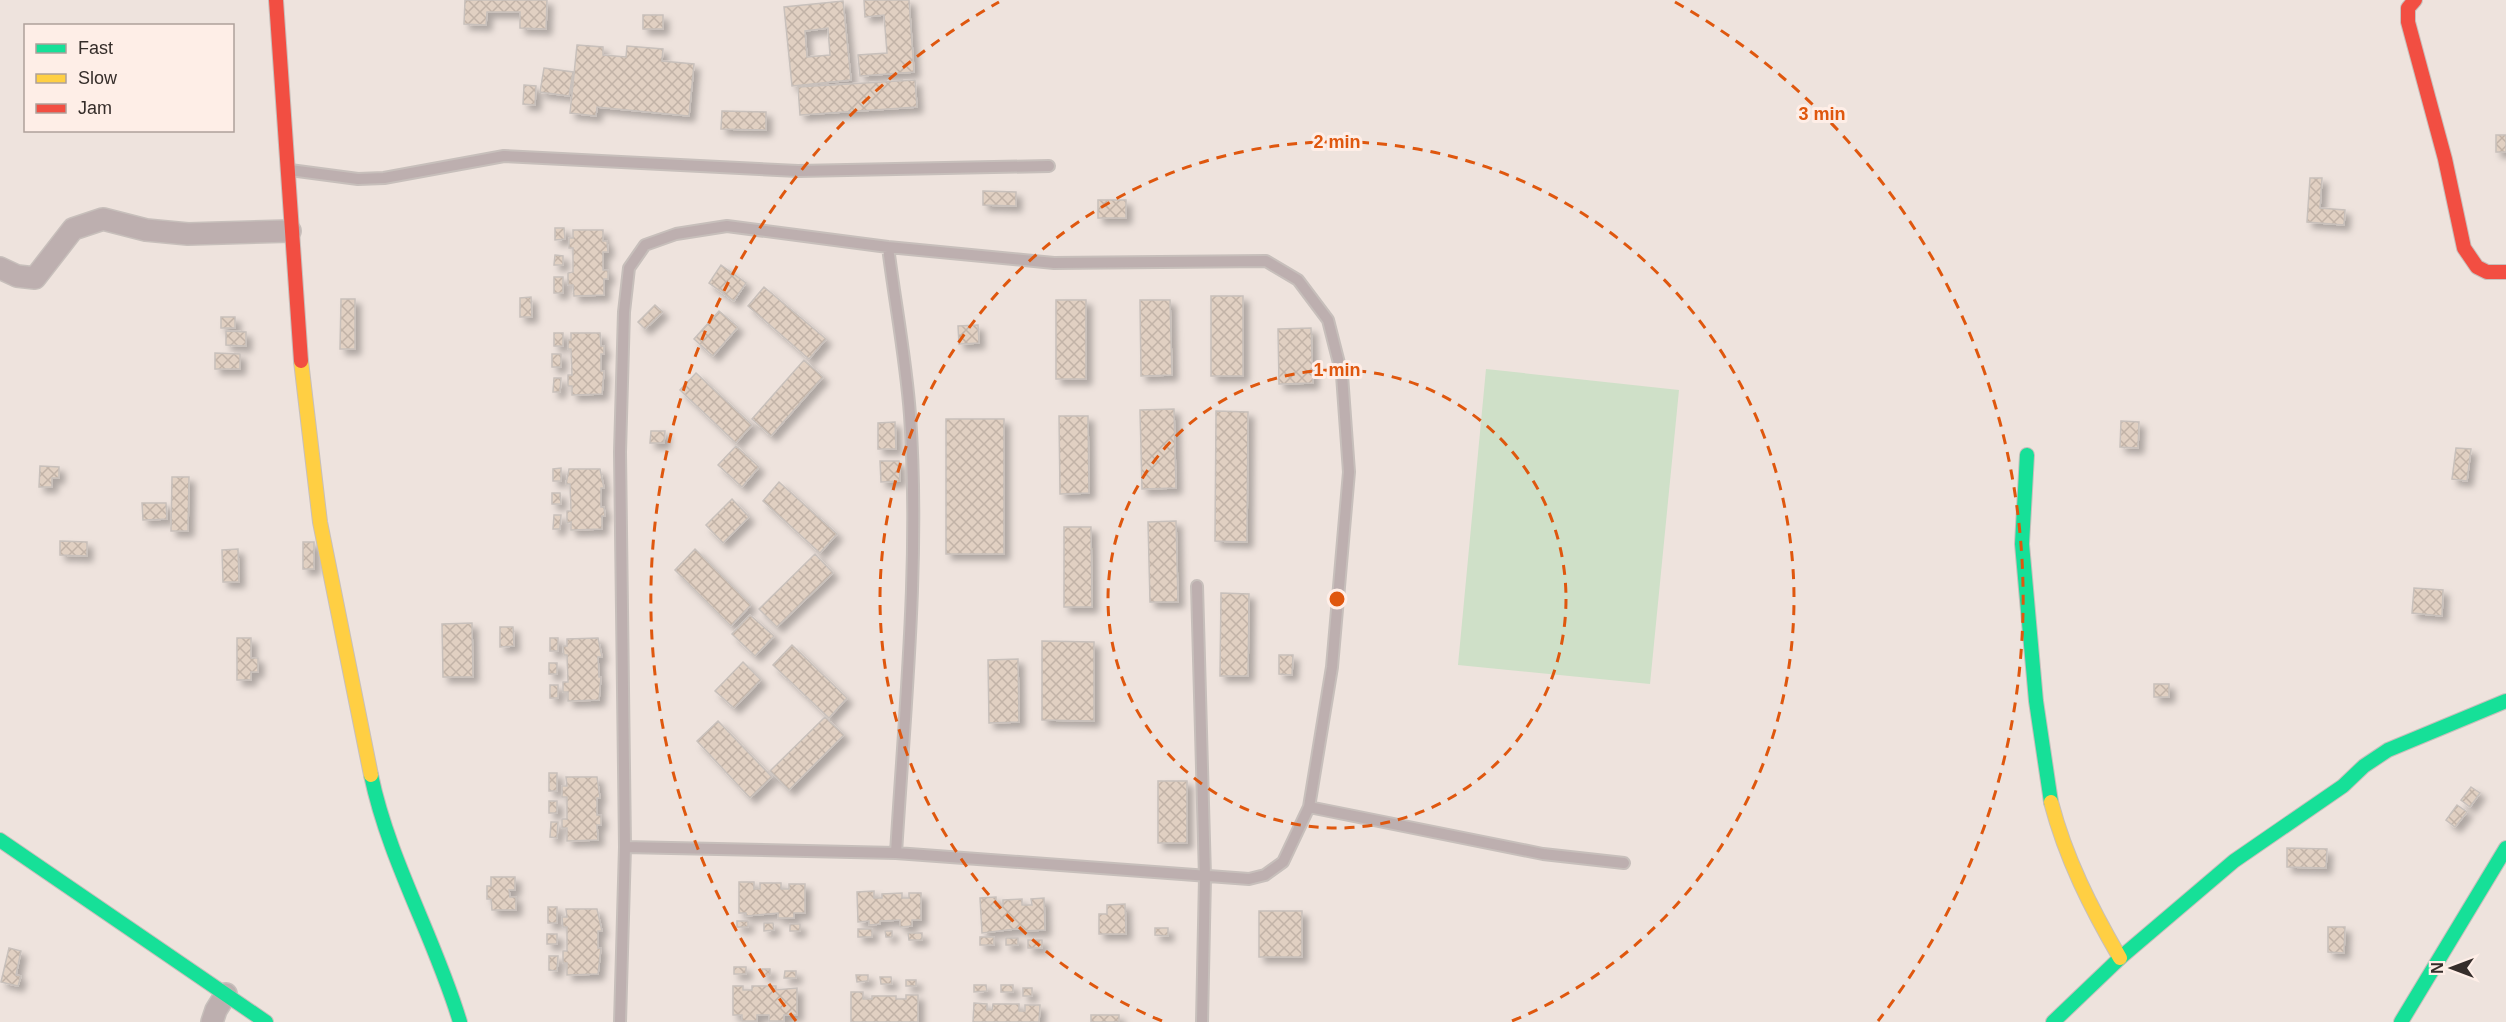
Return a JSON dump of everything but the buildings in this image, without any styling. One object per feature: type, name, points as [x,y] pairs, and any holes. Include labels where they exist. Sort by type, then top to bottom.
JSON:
[{"type":"street","points":[[276,0],[281,40],[290,231],[311,462],[332,582],[376,796],[407,885],[437,954],[460,1022]]},
{"type":"street","points":[[2415,0],[2408,9],[2408,22],[2445,159],[2464,248],[2477,267],[2487,272],[2506,272]]},
{"type":"street","points":[[0,268],[17,276],[35,278],[73,229],[103,219],[146,230],[188,234],[290,231]]},
{"type":"street","points":[[2027,456],[2022,544],[2036,701],[2048,793],[2062,843],[2088,903],[2120,958]]},
{"type":"street","points":[[2053,1022],[2120,958],[2234,861],[2343,786],[2364,766],[2388,750],[2506,701]]},
{"type":"street","points":[[0,840],[266,1022]]},
{"type":"street","points":[[2401,1022],[2506,848]]},
{"type":"street","points":[[212,1022],[226,994]]},
{"type":"lane","points":[[286,169],[358,179],[384,178],[504,156],[798,171],[1049,166]]},
{"type":"lane","points":[[620,1022],[625,847],[620,452],[624,312],[629,268],[645,245],[676,234],[727,226],[888,247],[1054,263],[1266,261],[1298,280],[1328,320],[1342,375],[1349,472],[1332,667],[1309,807],[1282,862],[1265,874],[1249,879],[896,853],[625,847]]},
{"type":"lane","points":[[888,247],[910,413],[914,503],[911,622],[896,853]]},
{"type":"lane","points":[[1197,586],[1205,877],[1202,1022]]},
{"type":"lane","points":[[1309,807],[1543,854],[1624,863]]},
{"type":"green space","points":[[1486,369],[1679,390],[1650,684],[1458,665]]},
{"type":"traffic: fast","points":[[2027,455],[2022,544],[2036,701],[2051,802]]},
{"type":"traffic: fast","points":[[2053,1022],[2120,958],[2234,861],[2343,786],[2364,766],[2388,750],[2506,701]]},
{"type":"traffic: fast","points":[[371,775],[400,869],[438,960],[460,1022]]},
{"type":"traffic: fast","points":[[0,840],[266,1022]]},
{"type":"traffic: fast","points":[[2401,1022],[2506,848]]},
{"type":"traffic: slow","points":[[301,361],[320,522],[371,775]]},
{"type":"traffic: slow","points":[[2051,802],[2080,883],[2120,958]]},
{"type":"traffic: jam","points":[[276,0],[301,361]]},
{"type":"traffic: jam","points":[[2415,0],[2408,8],[2408,22],[2445,159],[2464,248],[2477,267],[2487,272],[2506,272]]}]
